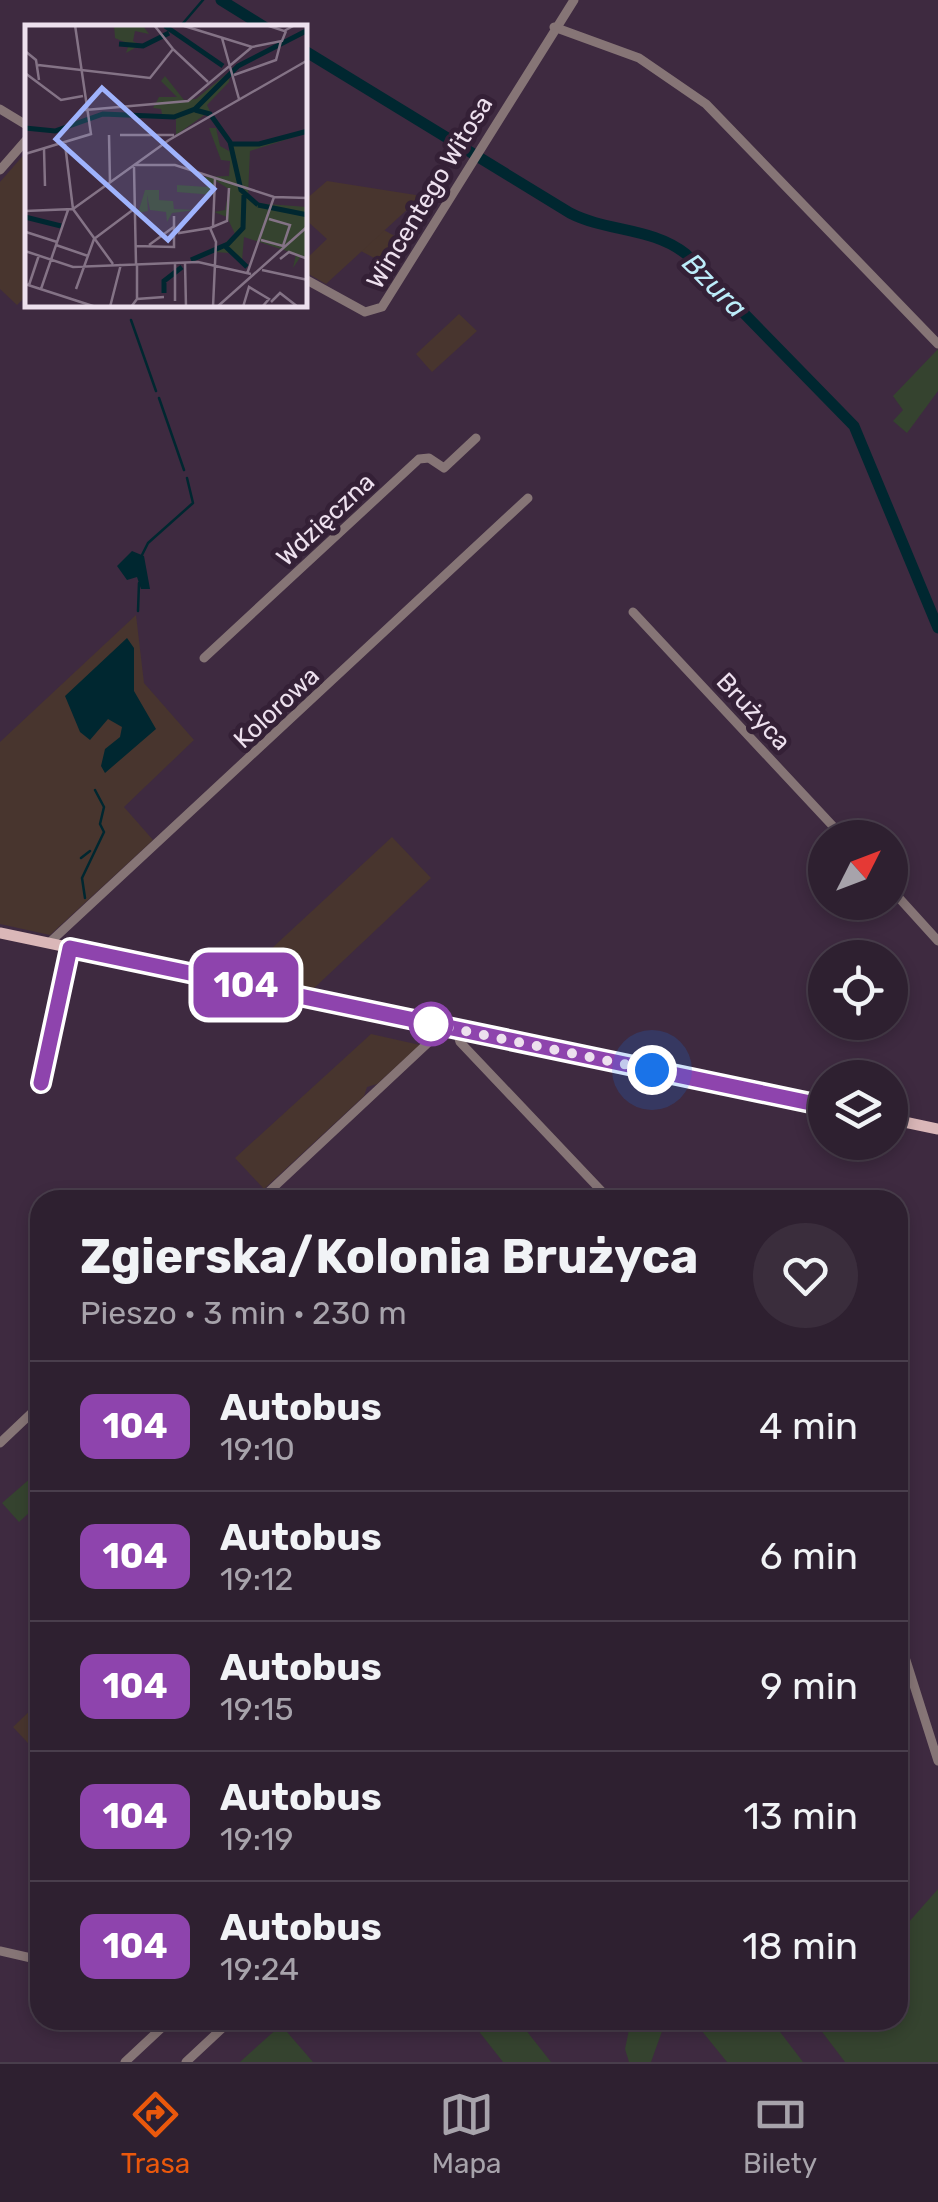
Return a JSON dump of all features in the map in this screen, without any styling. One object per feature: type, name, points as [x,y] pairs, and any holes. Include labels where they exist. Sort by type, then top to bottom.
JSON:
[{"type":"main road","points":[[0,933],[808,1102]]},
{"type":"main road","points":[[908,1123],[938,1129]]},
{"type":"street","name":"Wincentego Witosa","points":[[308,280],[372,312],[385,303],[574,0]]},
{"type":"street","points":[[554,27],[638,58],[706,104],[938,344]]},
{"type":"street","points":[[0,109],[25,124]]},
{"type":"street","points":[[0,170],[25,141]]},
{"type":"street","name":"Wdzięczna","points":[[204,658],[419,459],[430,458],[444,468],[476,438]]},
{"type":"street","name":"Kolorowa","points":[[49,943],[528,498]]},
{"type":"street","name":"Brużyca","points":[[634,612],[827,820]]},
{"type":"street","points":[[908,908],[938,941]]},
{"type":"street","points":[[41,1083],[70,948]]},
{"type":"street","points":[[271,1190],[451,1028],[601,1190]]},
{"type":"street","points":[[0,1443],[30,1414]]},
{"type":"street","points":[[0,1428],[11,1432]]},
{"type":"street","points":[[908,1666],[938,1761]]},
{"type":"street","points":[[0,1951],[30,1958]]},
{"type":"street","points":[[125,2062],[159,2030]]},
{"type":"street","points":[[186,2062],[220,2030]]},
{"type":"shaded area","points":[[25,153],[25,297],[17,305],[0,289],[0,182]]},
{"type":"shaded area","points":[[327,181],[422,196],[326,284],[308,274],[308,257],[327,239],[308,222],[308,197]]},
{"type":"shaded area","points":[[384,230],[407,243],[393,268],[361,251]]},
{"type":"shaded area","points":[[459,314],[477,331],[432,372],[416,354]]},
{"type":"shaded area","points":[[136,615],[144,683],[194,740],[124,807],[153,840],[50,935],[0,924],[0,742]]},
{"type":"shaded area","points":[[392,837],[431,878],[311,991],[243,975]]},
{"type":"shaded area","points":[[371,1034],[420,1045],[377,1084],[367,1087],[364,1096],[264,1189],[235,1158]]},
{"type":"shaded area","points":[[30,1711],[30,1745],[13,1727]]},
{"type":"green space","points":[[938,349],[938,391],[907,433],[893,421],[903,410],[893,396]]},
{"type":"green space","points":[[30,1479],[30,1512],[19,1522],[2,1503]]},
{"type":"green space","points":[[938,1889],[938,2062],[845,2062],[821,2030],[908,2030],[908,1923]]},
{"type":"green space","points":[[275,2030],[285,2030],[313,2062],[240,2062]]},
{"type":"green space","points":[[478,2030],[526,2030],[551,2062],[503,2062]]},
{"type":"green space","points":[[629,2030],[662,2030],[651,2062],[629,2062],[625,2049]]},
{"type":"green space","points":[[701,2030],[779,2030],[803,2062],[727,2062]]},
{"type":"water","points":[[132,551],[144,556],[150,589],[141,589],[137,577],[127,580],[117,566]]},
{"type":"water","points":[[127,638],[134,648],[134,691],[156,729],[105,773],[101,766],[105,749],[120,737],[122,727],[108,719],[90,740],[80,732],[65,696]]},
{"type":"waterway","points":[[182,25],[203,0]]},
{"type":"waterway","name":"Bzura","points":[[221,0],[261,25]]},
{"type":"waterway","name":"Bzura","points":[[308,53],[570,213],[659,239],[686,254],[854,426],[938,628]]},
{"type":"waterway","points":[[131,320],[156,391]]},
{"type":"waterway","points":[[159,398],[184,470]]},
{"type":"waterway","points":[[142,555],[148,543],[193,503],[187,478]]},
{"type":"waterway","points":[[138,611],[139,583]]},
{"type":"waterway","points":[[85,898],[82,878],[104,832],[100,824],[104,807],[95,790]]},
{"type":"waterway","points":[[81,858],[90,851]]},
{"type":"bus line","name":"104","points":[[41,1083],[70,948],[808,1102]]},
{"type":"route","points":[[431,1024],[652,1070]]}]
